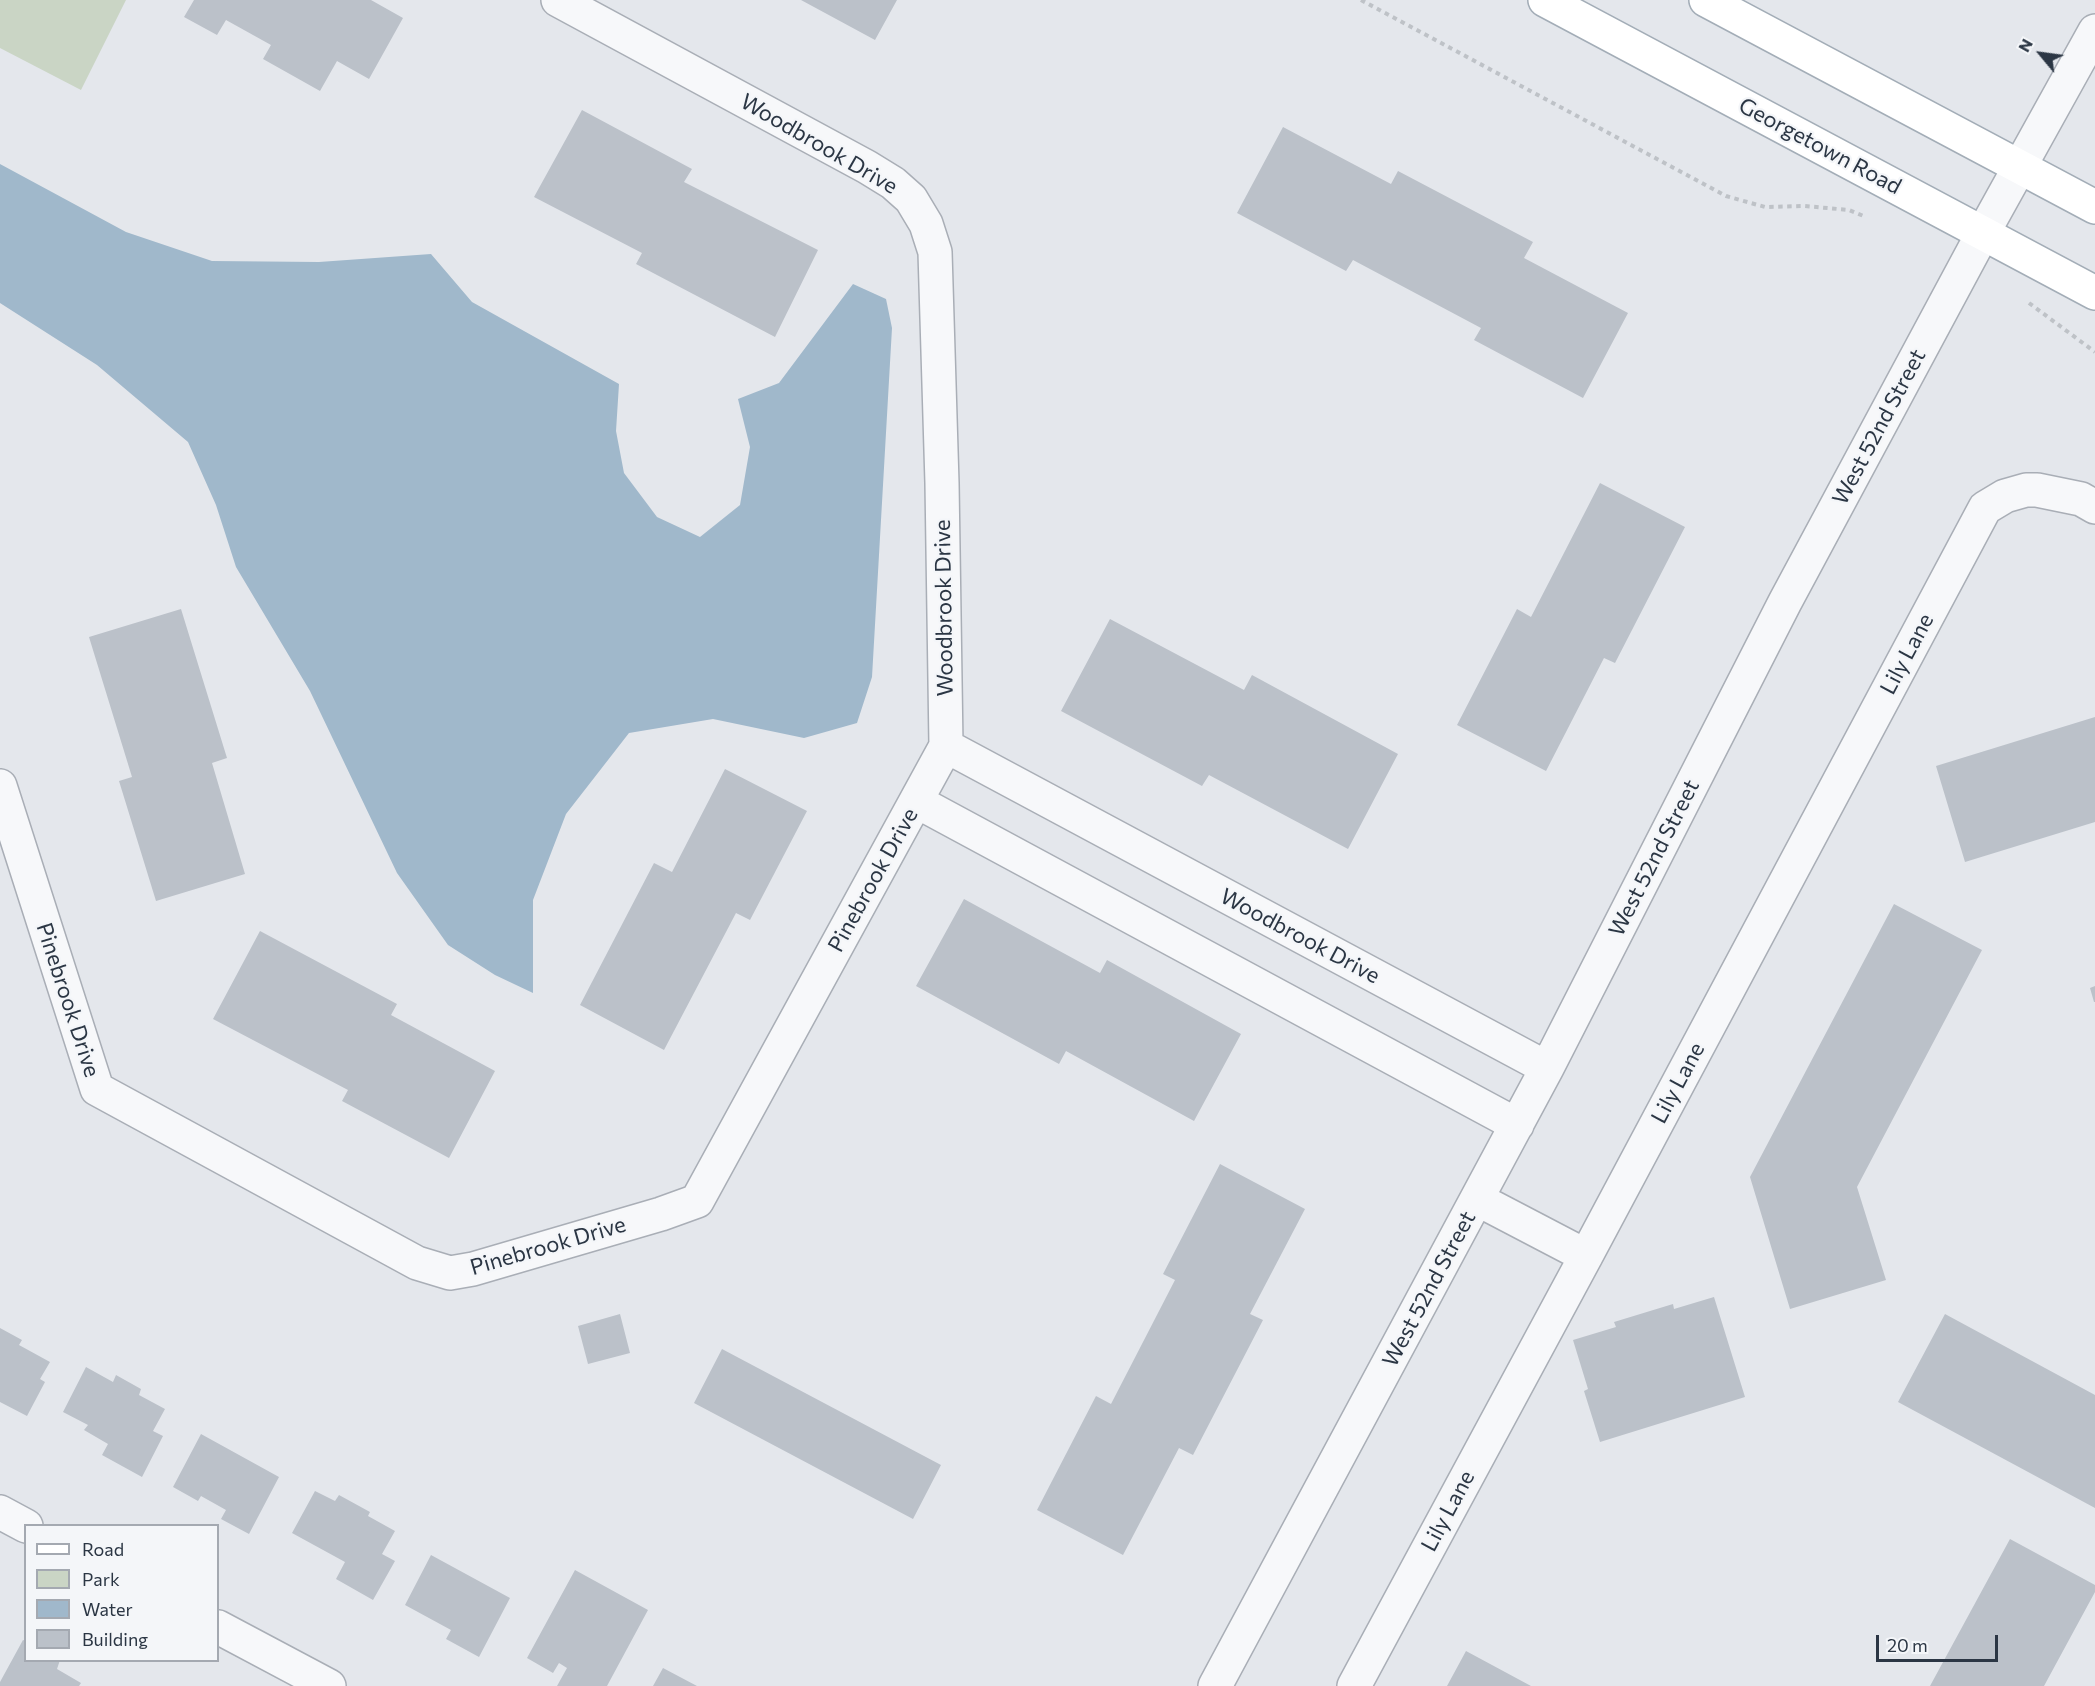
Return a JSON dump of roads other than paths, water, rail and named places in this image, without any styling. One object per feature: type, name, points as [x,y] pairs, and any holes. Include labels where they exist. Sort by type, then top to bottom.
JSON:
[{"type":"main road","name":"Georgetown Road","points":[[1545,0],[2095,293]]},
{"type":"main road","points":[[1706,0],[2095,207]]},
{"type":"street","name":"Woodbrook Drive","points":[[558,0],[867,167],[893,183],[911,199],[926,224],[935,252],[942,483],[946,746],[1547,1068]]},
{"type":"street","name":"West 52nd Street","points":[[1215,1686],[1547,1068],[1785,602],[1983,233],[2095,31]]},
{"type":"street","name":"Lily Lane","points":[[1354,1686],[1985,508],[2014,493],[2037,490],[2081,499],[2095,507]]},
{"type":"street","name":"Pinebrook Drive","points":[[0,786],[97,1089],[417,1263],[450,1273],[484,1266],[661,1214],[697,1201],[946,746]]},
{"type":"street","points":[[916,801],[1517,1125]]},
{"type":"street","points":[[1477,1199],[1586,1256]]},
{"type":"street","points":[[0,1512],[24,1525]]},
{"type":"street","points":[[219,1628],[328,1686]]},
{"type":"water","points":[[0,164],[126,232],[212,261],[319,262],[431,254],[472,302],[619,384],[616,431],[624,473],[657,517],[700,537],[740,505],[750,447],[738,399],[779,383],[853,284],[886,299],[892,328],[872,677],[857,723],[804,738],[713,719],[629,733],[566,814],[533,900],[533,993],[495,975],[448,945],[397,873],[310,691],[236,567],[216,505],[188,442],[97,365],[0,303]]}]
